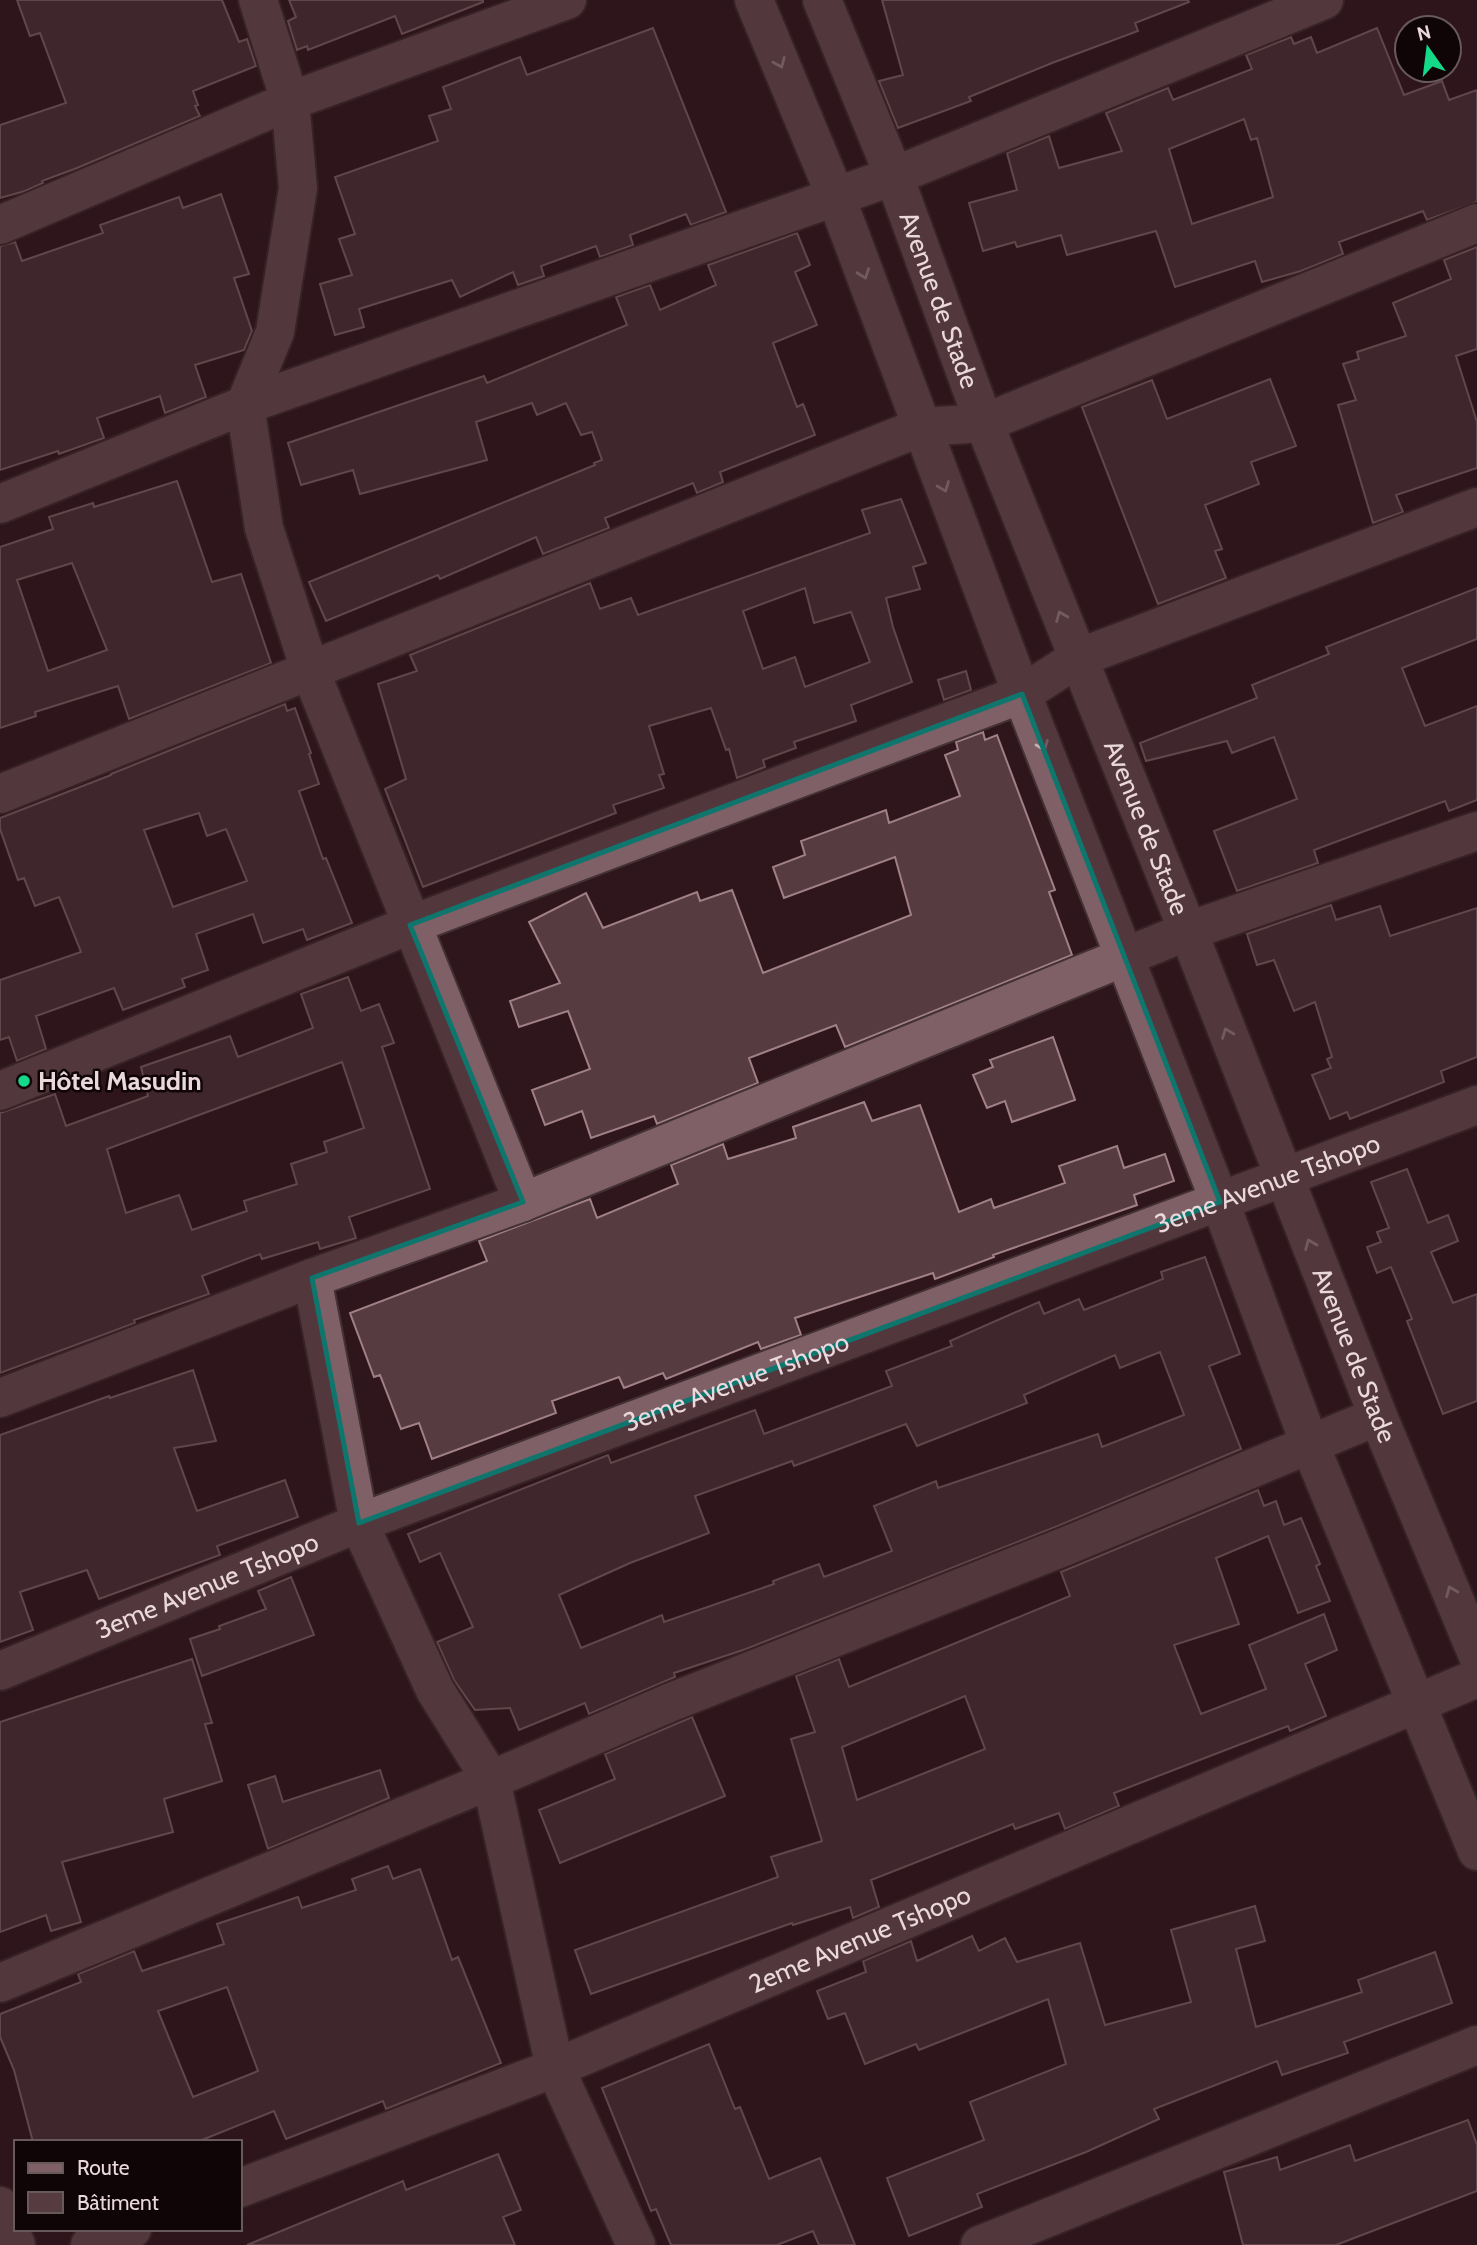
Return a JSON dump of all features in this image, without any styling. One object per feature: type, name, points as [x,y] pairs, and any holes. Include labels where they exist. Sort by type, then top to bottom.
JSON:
[{"type":"street","points":[[258,0],[290,100],[298,188],[275,332],[245,405],[264,528],[310,670],[523,1202]]},
{"type":"street","points":[[0,225],[290,100],[567,0]]},
{"type":"street","points":[[754,0],[836,197],[1022,694],[1220,1202],[1310,1445],[1418,1702],[1477,1851]]},
{"type":"street","name":"Avenue de Stade","points":[[822,0],[894,176],[984,423],[1188,931],[1378,1416],[1477,1654]]},
{"type":"street","points":[[0,503],[245,405],[894,176],[1324,0]]},
{"type":"street","points":[[0,794],[921,427],[984,423],[1477,223]]},
{"type":"street","points":[[0,1091],[410,925],[1022,694],[1078,659],[1477,507]]},
{"type":"street","points":[[0,1398],[312,1278],[523,1202],[1188,931],[1477,831]]},
{"type":"street","name":"3eme Avenue Tshopo","points":[[0,1671],[359,1524],[1477,1105]]},
{"type":"street","points":[[312,1278],[359,1524],[435,1690],[491,1780],[555,2068],[624,2241]]},
{"type":"street","points":[[0,1983],[491,1780],[669,1703],[1066,1546],[1378,1416]]},
{"type":"street","name":"2eme Avenue Tshopo","points":[[242,2187],[555,2068],[1477,1678]]},
{"type":"street","points":[[980,2245],[1477,2045]]},
{"type":"street","points":[[0,2206],[16,2245]]},
{"type":"street","points":[[90,2245],[127,2231]]},
{"type":"highlighted area","points":[[1022,694],[1220,1202],[359,1523],[312,1278],[523,1202],[410,925]]},
{"type":"building","points":[[17,0],[222,0],[239,42],[247,39],[256,66],[193,91],[198,105],[195,106],[200,116],[42,181],[43,183],[25,191],[0,198],[0,125],[66,103],[40,33],[30,36]]},
{"type":"building","points":[[289,0],[483,2],[402,34],[395,16],[308,50],[307,46],[297,50],[288,21],[296,17]]},
{"type":"building","points":[[882,0],[1189,2],[1135,23],[1138,31],[1052,63],[969,97],[971,101],[898,128],[879,81],[903,75]]},
{"type":"building","points":[[653,28],[726,212],[691,225],[686,214],[630,235],[633,245],[600,257],[596,246],[541,266],[544,276],[518,285],[513,272],[460,297],[452,280],[359,309],[364,327],[335,335],[320,284],[352,275],[339,239],[355,234],[335,177],[438,141],[429,116],[451,109],[443,87],[520,57],[527,75]]},
{"type":"building","points":[[1377,28],[1393,68],[1393,84],[1400,84],[1404,95],[1434,84],[1443,84],[1449,100],[1477,90],[1477,202],[1427,220],[1423,211],[1339,242],[1343,254],[1301,271],[1262,282],[1255,261],[1175,287],[1156,231],[1067,255],[1061,235],[1017,247],[1015,242],[983,251],[969,203],[1017,190],[1007,153],[1049,136],[1059,168],[1122,151],[1106,113],[1168,88],[1173,100],[1252,69],[1246,55],[1291,37],[1294,44],[1311,37],[1317,53]],"holes":[[[1244,119],[1251,140],[1257,138],[1273,197],[1192,224],[1169,149]]]},
{"type":"building","points":[[221,194],[249,274],[234,278],[252,331],[244,350],[195,365],[206,397],[165,413],[160,396],[97,418],[104,438],[0,470],[0,246],[15,242],[22,261],[103,233],[100,225],[179,197],[183,208]]},
{"type":"building","points":[[797,233],[810,265],[795,272],[817,325],[773,343],[797,407],[803,404],[815,435],[720,472],[723,482],[697,493],[693,483],[605,518],[609,528],[543,554],[536,537],[440,579],[438,575],[326,621],[309,582],[602,460],[592,432],[581,435],[566,403],[537,415],[532,403],[476,422],[487,460],[360,494],[353,470],[301,485],[288,443],[484,376],[487,383],[627,325],[616,297],[650,285],[660,310],[716,285],[708,265]]},
{"type":"building","points":[[1477,247],[1477,349],[1456,356],[1477,422],[1477,468],[1396,495],[1403,512],[1373,523],[1338,405],[1356,400],[1343,364],[1359,359],[1357,352],[1406,336],[1393,303],[1451,279],[1444,260]]},
{"type":"building","points":[[1270,379],[1296,446],[1251,462],[1259,484],[1205,505],[1222,549],[1215,551],[1226,578],[1158,604],[1082,407],[1152,380],[1167,419]]},
{"type":"building","points":[[177,481],[212,582],[241,574],[271,663],[129,719],[118,686],[35,712],[36,716],[0,728],[0,547],[53,529],[49,517],[93,503],[94,507]],"holes":[[[72,563],[107,650],[48,671],[17,580]]]},
{"type":"building","points":[[901,499],[926,563],[913,567],[920,589],[886,598],[912,682],[851,705],[856,721],[794,742],[796,748],[763,760],[765,767],[737,778],[729,749],[726,750],[711,708],[649,726],[664,774],[659,775],[664,788],[613,805],[616,813],[423,887],[385,789],[406,779],[378,684],[417,671],[410,655],[590,583],[600,609],[631,598],[638,615],[870,533],[862,510]],"holes":[[[805,588],[814,623],[851,612],[870,662],[805,687],[795,657],[763,669],[743,611]]]},
{"type":"building","points":[[1477,588],[1477,639],[1402,668],[1425,726],[1477,706],[1477,800],[1449,811],[1445,801],[1314,850],[1318,863],[1237,891],[1214,831],[1297,799],[1274,737],[1232,753],[1227,741],[1146,761],[1140,743],[1257,698],[1252,685],[1329,654],[1326,647]]},
{"type":"building","points":[[966,671],[971,690],[944,700],[938,680]]},
{"type":"building","points":[[285,704],[287,711],[295,708],[319,784],[299,791],[323,859],[326,858],[352,923],[307,940],[303,929],[263,943],[253,914],[196,934],[208,970],[182,979],[185,987],[123,1010],[114,988],[36,1016],[46,1049],[17,1061],[9,1037],[0,1040],[0,980],[81,952],[59,897],[35,906],[24,878],[18,880],[0,829],[0,818]],"holes":[[[199,813],[207,836],[226,829],[247,881],[173,907],[144,830]]]},
{"type":"building","points":[[983,732],[985,740],[997,735],[1055,890],[1049,892],[1072,955],[845,1047],[836,1025],[749,1058],[758,1083],[657,1124],[654,1116],[591,1138],[582,1111],[545,1125],[532,1090],[590,1069],[568,1011],[519,1027],[510,1001],[560,983],[529,922],[586,893],[603,928],[697,892],[700,901],[732,890],[763,973],[911,915],[895,857],[784,898],[773,867],[805,855],[801,841],[886,810],[889,823],[960,796],[945,755],[958,750],[956,742]]},
{"type":"building","points":[[1331,905],[1336,920],[1380,906],[1390,936],[1477,908],[1477,1057],[1441,1071],[1444,1082],[1350,1119],[1347,1112],[1330,1119],[1312,1075],[1331,1068],[1327,1059],[1332,1057],[1315,1002],[1294,1011],[1274,960],[1257,965],[1247,934]]},
{"type":"building","points":[[348,977],[361,1011],[379,1004],[394,1043],[382,1047],[430,1189],[349,1217],[356,1238],[320,1249],[318,1242],[262,1259],[260,1254],[202,1276],[209,1294],[134,1320],[135,1323],[0,1373],[0,1113],[55,1094],[66,1126],[148,1096],[141,1067],[230,1036],[238,1057],[313,1028],[301,994]],"holes":[[[342,1062],[364,1128],[324,1142],[327,1152],[291,1164],[297,1184],[244,1201],[247,1211],[192,1230],[179,1195],[126,1213],[107,1149]]]},
{"type":"building","points":[[1053,1037],[1075,1100],[1012,1122],[1005,1101],[987,1108],[973,1075],[993,1067],[990,1060]]},
{"type":"building","points":[[864,1102],[872,1121],[920,1105],[959,1212],[991,1199],[994,1208],[1065,1183],[1059,1166],[1117,1146],[1124,1168],[1165,1154],[1174,1181],[1134,1195],[1137,1205],[993,1255],[994,1257],[935,1279],[933,1273],[795,1318],[801,1335],[761,1349],[758,1342],[666,1379],[663,1373],[624,1388],[619,1377],[552,1401],[556,1413],[432,1459],[419,1423],[401,1429],[380,1375],[374,1377],[350,1313],[487,1261],[479,1241],[590,1199],[597,1218],[678,1184],[671,1165],[723,1144],[728,1159],[796,1138],[793,1127]]},
{"type":"building","points":[[1407,1169],[1428,1223],[1448,1215],[1458,1241],[1431,1252],[1453,1303],[1477,1294],[1477,1401],[1443,1414],[1407,1321],[1412,1319],[1391,1267],[1377,1273],[1367,1247],[1381,1242],[1377,1232],[1389,1228],[1371,1182]]},
{"type":"building","points":[[1205,1257],[1240,1354],[1209,1366],[1241,1449],[1058,1526],[746,1649],[674,1673],[675,1677],[589,1714],[585,1703],[519,1730],[510,1708],[475,1710],[454,1680],[437,1642],[473,1627],[440,1553],[420,1562],[408,1534],[608,1455],[611,1463],[755,1410],[764,1434],[892,1386],[886,1371],[952,1346],[950,1341],[1039,1302],[1044,1314],[1079,1299],[1084,1310],[1163,1279],[1161,1272]],"holes":[[[1160,1352],[1184,1415],[1102,1447],[1098,1434],[938,1488],[936,1481],[874,1506],[892,1551],[824,1577],[819,1564],[773,1581],[774,1584],[664,1622],[662,1615],[581,1648],[559,1595],[630,1563],[709,1533],[695,1496],[792,1461],[794,1466],[906,1424],[917,1446],[1027,1403],[1024,1395],[1115,1355],[1120,1368]]]},
{"type":"building","points":[[193,1370],[216,1441],[174,1448],[197,1511],[285,1480],[298,1517],[217,1546],[220,1555],[99,1599],[87,1570],[20,1592],[33,1630],[0,1642],[0,1435],[109,1396],[110,1398]]},
{"type":"building","points":[[1258,1490],[1264,1506],[1276,1501],[1284,1525],[1301,1518],[1320,1564],[1316,1566],[1330,1601],[1298,1613],[1268,1536],[1216,1558],[1239,1624],[1174,1645],[1201,1714],[1266,1689],[1249,1645],[1324,1614],[1337,1650],[1305,1664],[1326,1716],[1290,1731],[1288,1726],[1114,1793],[1119,1806],[1065,1829],[1059,1813],[1015,1829],[1013,1824],[871,1880],[879,1907],[853,1918],[850,1907],[793,1925],[792,1923],[591,1994],[575,1950],[778,1877],[771,1857],[822,1841],[791,1739],[815,1732],[796,1676],[839,1659],[849,1687],[1070,1596],[1061,1572]],"holes":[[[965,1696],[985,1749],[857,1800],[842,1747]]]},
{"type":"building","points":[[291,1577],[314,1635],[202,1676],[190,1639],[266,1609],[258,1591]]},
{"type":"building","points":[[192,1659],[212,1723],[205,1724],[222,1781],[164,1799],[173,1832],[62,1862],[81,1922],[51,1931],[46,1915],[0,1932],[0,1722]]},
{"type":"building","points":[[692,1717],[725,1796],[560,1863],[539,1810],[615,1779],[605,1754]]},
{"type":"building","points":[[380,1770],[389,1798],[268,1849],[248,1785],[275,1776],[283,1802]]},
{"type":"building","points":[[388,1866],[393,1879],[420,1869],[452,1960],[458,1957],[501,2063],[386,2109],[383,2101],[286,2139],[274,2111],[202,2140],[32,2140],[14,2070],[0,2037],[0,2014],[81,1982],[78,1974],[134,1951],[142,1971],[224,1944],[217,1924],[298,1897],[302,1908],[356,1890],[352,1879]],"holes":[[[227,1987],[258,2071],[193,2097],[158,2011]]]},
{"type":"building","points":[[1255,1906],[1265,1941],[1236,1949],[1256,2027],[1362,1992],[1358,1980],[1435,1952],[1452,2003],[1344,2042],[1348,2053],[1282,2075],[1277,2061],[1154,2109],[1159,2119],[1086,2152],[977,2194],[982,2207],[909,2236],[887,2178],[984,2140],[970,2102],[1066,2064],[1048,1999],[919,2050],[916,2044],[865,2064],[845,2013],[828,2019],[817,1991],[866,1972],[863,1961],[911,1941],[917,1961],[972,1936],[979,1951],[1005,1938],[1017,1962],[1080,1943],[1105,2025],[1191,2002],[1171,1930]]},
{"type":"building","points":[[709,2044],[735,2109],[740,2107],[769,2179],[820,2158],[855,2245],[819,2245],[813,2231],[777,2245],[671,2245],[656,2209],[651,2211],[602,2088]]},
{"type":"building","points":[[1468,2120],[1477,2145],[1477,2191],[1336,2245],[1243,2245],[1224,2172],[1277,2157],[1280,2170],[1350,2145],[1355,2161]]},
{"type":"building","points":[[498,2154],[521,2210],[503,2217],[515,2245],[247,2245],[403,2181],[406,2190]]},
{"type":"place","name":"Hôtel Masudin","points":[[24,1081]]}]
